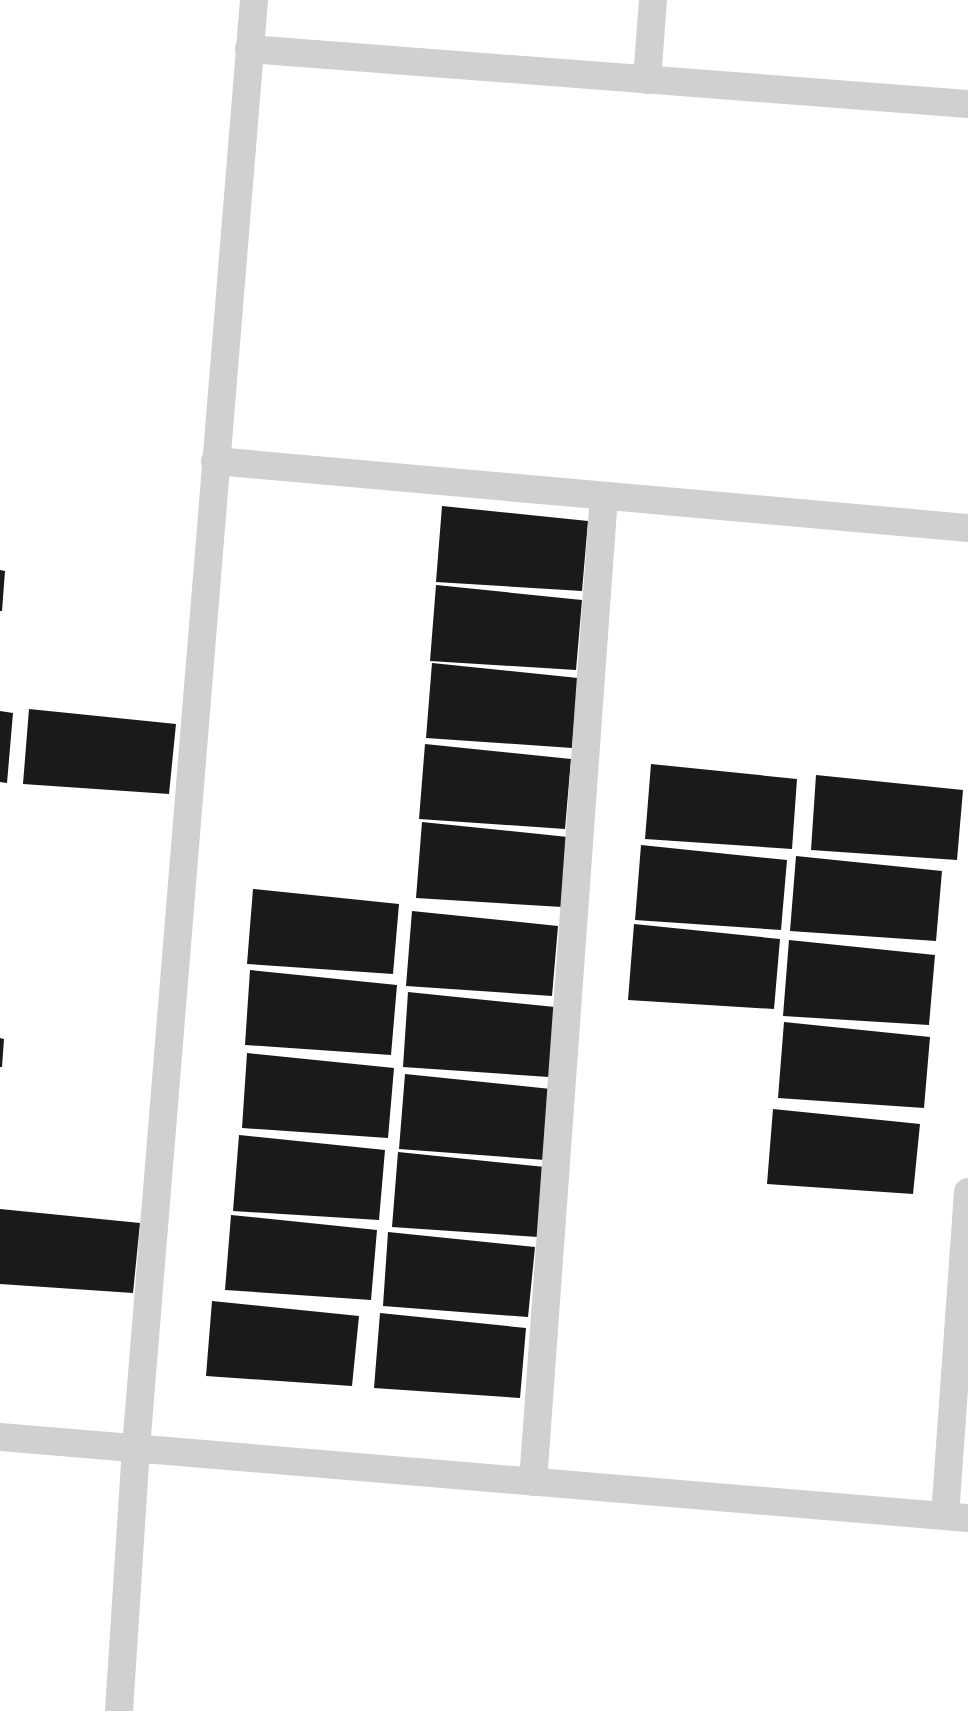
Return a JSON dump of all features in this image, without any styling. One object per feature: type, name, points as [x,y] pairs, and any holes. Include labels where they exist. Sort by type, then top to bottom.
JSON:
[{"type":"street","points":[[118,1711],[136,1448],[254,0]]},
{"type":"street","points":[[647,80],[653,0]]},
{"type":"street","points":[[249,49],[968,104]]},
{"type":"street","points":[[215,461],[968,528]]},
{"type":"street","points":[[533,1482],[604,496]]},
{"type":"street","points":[[0,1437],[957,1517],[968,1192]]},
{"type":"building","points":[[442,506],[588,521],[582,591],[436,582]]},
{"type":"building","points":[[0,570],[5,571],[2,611],[0,611]]},
{"type":"building","points":[[436,585],[582,600],[576,670],[430,661]]},
{"type":"building","points":[[432,663],[578,678],[572,748],[426,738]]},
{"type":"building","points":[[29,709],[176,724],[169,794],[23,784]]},
{"type":"building","points":[[0,711],[13,713],[7,783],[0,782]]},
{"type":"building","points":[[425,744],[571,759],[565,829],[419,819]]},
{"type":"building","points":[[651,764],[797,779],[792,849],[645,839]]},
{"type":"building","points":[[816,775],[963,790],[957,860],[811,850]]},
{"type":"building","points":[[422,822],[568,837],[562,907],[416,898]]},
{"type":"building","points":[[641,845],[787,860],[781,930],[635,920]]},
{"type":"building","points":[[796,856],[942,871],[936,941],[790,931]]},
{"type":"building","points":[[253,889],[399,904],[393,974],[247,964]]},
{"type":"building","points":[[412,911],[558,926],[552,996],[406,986]]},
{"type":"building","points":[[634,924],[780,939],[774,1009],[628,1000]]},
{"type":"building","points":[[789,940],[935,955],[929,1025],[783,1016]]},
{"type":"building","points":[[250,970],[397,985],[391,1055],[245,1045]]},
{"type":"building","points":[[408,992],[555,1007],[549,1077],[403,1067]]},
{"type":"building","points":[[784,1022],[930,1037],[924,1108],[778,1098]]},
{"type":"building","points":[[0,1038],[4,1039],[2,1067],[0,1067]]},
{"type":"building","points":[[247,1053],[394,1068],[388,1138],[242,1128]]},
{"type":"building","points":[[405,1074],[551,1089],[545,1160],[399,1149]]},
{"type":"building","points":[[773,1109],[920,1124],[913,1194],[767,1184]]},
{"type":"building","points":[[239,1135],[385,1150],[379,1220],[233,1211]]},
{"type":"building","points":[[398,1152],[545,1167],[538,1237],[392,1227]]},
{"type":"building","points":[[0,1209],[140,1223],[133,1293],[0,1284]]},
{"type":"building","points":[[231,1215],[377,1230],[371,1300],[225,1290]]},
{"type":"building","points":[[388,1232],[535,1247],[528,1317],[383,1306]]},
{"type":"building","points":[[212,1301],[359,1316],[352,1386],[206,1376]]},
{"type":"building","points":[[380,1313],[526,1328],[520,1398],[374,1388]]}]
